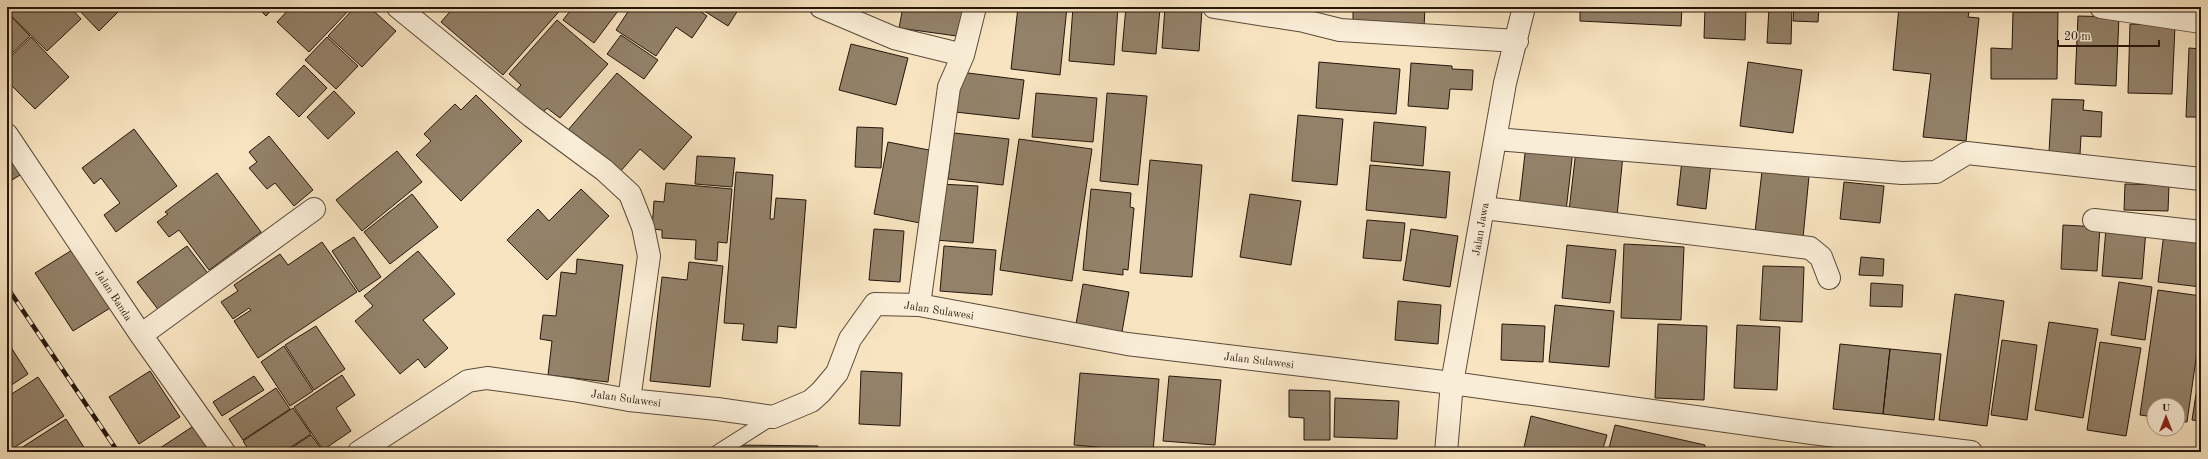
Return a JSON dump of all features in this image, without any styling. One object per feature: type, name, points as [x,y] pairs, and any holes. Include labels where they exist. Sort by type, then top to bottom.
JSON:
[{"type":"street","points":[[398,7],[531,116],[604,170],[630,194],[642,226],[649,256],[629,400]]},
{"type":"street","points":[[821,7],[894,38],[963,55]]},
{"type":"street","points":[[919,305],[949,87],[963,55],[975,7]]},
{"type":"street","points":[[1214,7],[1304,21],[1340,30],[1517,41]]},
{"type":"street","name":"Jalan Jawa","points":[[1446,452],[1452,383],[1505,82],[1517,41],[1524,7]]},
{"type":"street","points":[[2101,7],[2201,22]]},
{"type":"street","name":"Jalan Banda","points":[[7,135],[141,335],[224,452]]},
{"type":"street","points":[[1496,139],[1902,173],[1936,172],[1967,153],[2201,179]]},
{"type":"street","points":[[1484,208],[1810,248],[1821,257],[1829,278]]},
{"type":"street","points":[[141,335],[314,209]]},
{"type":"street","points":[[2094,220],[2201,232]]},
{"type":"street","name":"Jalan Sulawesi","points":[[359,452],[468,381],[487,378],[573,390],[629,400],[717,408],[773,417],[811,401],[821,392],[837,373],[850,339],[875,304],[919,305],[1126,344],[1452,383],[1812,433],[1971,452]]},
{"type":"lane","points":[[718,452],[773,417]]},
{"type":"building","points":[[7,7],[70,7],[81,19],[47,51],[7,12]]},
{"type":"building","points":[[76,7],[123,7],[99,31]]},
{"type":"building","points":[[257,7],[274,7],[266,16]]},
{"type":"building","points":[[291,7],[352,7],[309,52],[277,22]]},
{"type":"building","points":[[355,7],[369,7],[396,31],[362,67],[328,36]]},
{"type":"building","points":[[454,7],[563,7],[503,75],[441,22]]},
{"type":"building","points":[[573,7],[621,7],[594,43],[563,20]]},
{"type":"building","points":[[631,7],[694,7],[707,16],[692,38],[676,27],[656,56],[616,30]]},
{"type":"building","points":[[698,7],[740,7],[728,26]]},
{"type":"building","points":[[903,7],[969,7],[964,37],[899,28]]},
{"type":"building","points":[[1018,7],[1067,7],[1060,75],[1011,69]]},
{"type":"building","points":[[1073,7],[1118,7],[1114,65],[1069,61]]},
{"type":"building","points":[[1126,7],[1160,8],[1156,54],[1122,51]]},
{"type":"building","points":[[1165,7],[1202,10],[1199,51],[1162,48]]},
{"type":"building","points":[[1353,7],[1425,7],[1424,28],[1353,25]]},
{"type":"building","points":[[1580,7],[1682,7],[1681,26],[1580,21]]},
{"type":"building","points":[[1769,7],[1792,7],[1791,44],[1767,43]]},
{"type":"building","points":[[1794,7],[1819,7],[1818,22],[1793,21]]},
{"type":"building","points":[[1899,7],[1970,7],[1968,17],[1979,18],[1966,141],[1923,137],[1931,74],[1893,70]]},
{"type":"building","points":[[1705,8],[1746,9],[1745,40],[1704,38]]},
{"type":"building","points":[[2013,12],[2058,12],[2057,79],[1991,79],[1991,48],[2012,49]]},
{"type":"building","points":[[8,13],[30,36],[7,58],[7,14]]},
{"type":"building","points":[[2078,16],[2119,17],[2116,86],[2075,84]]},
{"type":"building","points":[[557,20],[608,64],[560,118],[547,108],[538,118],[512,95],[521,85],[509,74]]},
{"type":"building","points":[[2130,24],[2175,26],[2172,94],[2128,93]]},
{"type":"building","points":[[621,35],[658,60],[644,79],[607,54]]},
{"type":"building","points":[[31,37],[69,77],[35,109],[7,81],[7,60]]},
{"type":"building","points":[[327,37],[358,66],[336,89],[305,60]]},
{"type":"building","points":[[851,44],[908,58],[896,105],[839,90]]},
{"type":"building","points":[[2189,48],[2201,49],[2201,117],[2186,117]]},
{"type":"building","points":[[1319,62],[1400,69],[1396,114],[1316,108]]},
{"type":"building","points":[[1748,62],[1802,70],[1793,133],[1740,126]]},
{"type":"building","points":[[1411,63],[1452,66],[1452,69],[1473,70],[1472,90],[1450,89],[1448,109],[1408,106]]},
{"type":"building","points":[[304,65],[327,88],[299,117],[276,94]]},
{"type":"building","points":[[960,72],[1024,80],[1019,119],[955,112]]},
{"type":"building","points":[[617,73],[692,137],[664,170],[640,149],[619,173],[568,130]]},
{"type":"building","points":[[334,91],[355,113],[328,139],[307,117]]},
{"type":"building","points":[[1036,93],[1097,98],[1093,142],[1032,137]]},
{"type":"building","points":[[1107,93],[1147,96],[1138,185],[1100,181]]},
{"type":"building","points":[[476,95],[522,141],[461,201],[416,155],[431,141],[424,134],[455,104],[461,110]]},
{"type":"building","points":[[2052,99],[2084,100],[2083,110],[2102,112],[2101,137],[2081,136],[2080,154],[2049,152]]},
{"type":"building","points":[[1298,115],[1343,119],[1337,185],[1292,181]]},
{"type":"building","points":[[1374,122],[1426,127],[1423,166],[1371,161]]},
{"type":"building","points":[[857,127],[883,128],[881,168],[855,167]]},
{"type":"building","points":[[134,129],[177,186],[116,232],[104,215],[120,203],[101,178],[94,184],[82,168]]},
{"type":"building","points":[[954,133],[1009,139],[1003,185],[948,179]]},
{"type":"building","points":[[269,136],[313,190],[294,206],[275,183],[267,189],[249,168],[257,162],[249,152]]},
{"type":"building","points":[[1019,139],[1092,149],[1072,281],[1000,270]]},
{"type":"building","points":[[888,142],[934,151],[920,223],[874,214]]},
{"type":"building","points":[[7,144],[25,172],[7,183]]},
{"type":"building","points":[[1526,145],[1573,150],[1566,211],[1519,206]]},
{"type":"building","points":[[1576,150],[1623,155],[1617,216],[1569,211]]},
{"type":"building","points":[[397,151],[422,182],[362,231],[336,200]]},
{"type":"building","points":[[697,156],[735,158],[732,187],[695,184]]},
{"type":"building","points":[[1150,160],[1202,165],[1192,277],[1140,273]]},
{"type":"building","points":[[1682,160],[1711,163],[1706,209],[1677,205]]},
{"type":"building","points":[[1370,165],[1450,172],[1446,218],[1366,210]]},
{"type":"building","points":[[1762,171],[1809,176],[1803,238],[1755,232]]},
{"type":"building","points":[[736,172],[773,175],[770,219],[774,219],[776,198],[806,200],[796,328],[778,326],[777,343],[742,340],[744,324],[724,323]]},
{"type":"building","points":[[217,173],[261,232],[209,270],[179,230],[169,237],[157,222],[168,214],[165,212]]},
{"type":"building","points":[[1844,182],[1884,186],[1880,223],[1840,219]]},
{"type":"building","points":[[666,183],[732,189],[727,243],[718,242],[717,261],[695,259],[696,240],[662,238],[662,230],[652,229],[654,201],[664,202]]},
{"type":"building","points":[[940,184],[978,186],[973,243],[935,240]]},
{"type":"building","points":[[2125,184],[2169,185],[2168,211],[2124,210]]},
{"type":"building","points":[[581,189],[609,216],[547,280],[507,240],[538,209],[549,221]]},
{"type":"building","points":[[1091,189],[1131,193],[1130,207],[1134,208],[1128,270],[1123,269],[1123,275],[1083,270]]},
{"type":"building","points":[[412,194],[438,227],[390,264],[364,232]]},
{"type":"building","points":[[1250,194],[1301,201],[1291,265],[1240,257]]},
{"type":"building","points":[[1367,220],[1405,223],[1401,261],[1363,258]]},
{"type":"building","points":[[2063,225],[2100,227],[2097,271],[2061,269]]},
{"type":"building","points":[[2106,228],[2146,230],[2142,279],[2102,276]]},
{"type":"building","points":[[874,229],[904,231],[900,282],[869,280]]},
{"type":"building","points":[[1411,229],[1458,236],[1450,287],[1403,280]]},
{"type":"building","points":[[2164,233],[2201,238],[2201,287],[2158,282]]},
{"type":"building","points":[[354,237],[381,277],[359,292],[332,251]]},
{"type":"building","points":[[322,242],[357,292],[258,358],[234,321],[251,310],[249,308],[233,319],[221,302],[238,291],[234,285],[280,254],[288,265]]},
{"type":"building","points":[[1624,244],[1684,247],[1681,320],[1621,318]]},
{"type":"building","points":[[1567,245],[1616,250],[1610,303],[1562,298]]},
{"type":"building","points":[[187,246],[210,276],[160,312],[137,282]]},
{"type":"building","points":[[944,246],[996,250],[992,295],[940,291]]},
{"type":"building","points":[[77,247],[115,305],[73,331],[35,273]]},
{"type":"building","points":[[418,251],[455,294],[423,320],[448,348],[425,368],[418,359],[400,374],[355,321],[373,306],[364,296]]},
{"type":"building","points":[[1861,257],[1884,259],[1883,276],[1859,275]]},
{"type":"building","points":[[577,259],[623,265],[608,382],[548,375],[552,341],[540,339],[543,315],[556,316],[561,272],[576,274]]},
{"type":"building","points":[[689,262],[723,266],[710,387],[650,381],[662,277],[687,280]]},
{"type":"building","points":[[1763,266],[1804,267],[1802,322],[1760,320]]},
{"type":"building","points":[[2119,282],[2152,287],[2145,340],[2111,335]]},
{"type":"building","points":[[1871,283],[1903,285],[1902,307],[1870,306]]},
{"type":"building","points":[[1083,284],[1129,292],[1122,332],[1076,324]]},
{"type":"building","points":[[2158,290],[2201,296],[2201,324],[2187,422],[2186,397],[2146,397],[2146,416],[2140,415]]},
{"type":"building","points":[[1955,294],[2004,301],[1987,426],[1939,420]]},
{"type":"building","points":[[1398,301],[1441,305],[1438,344],[1395,340]]},
{"type":"building","points":[[1555,305],[1614,311],[1609,367],[1549,362]]},
{"type":"building","points":[[2049,322],[2098,329],[2083,418],[2035,410]]},
{"type":"building","points":[[1502,324],[1545,326],[1543,362],[1501,360]]},
{"type":"building","points":[[1658,324],[1707,326],[1704,400],[1655,398]]},
{"type":"building","points":[[1737,325],[1780,327],[1777,390],[1734,388]]},
{"type":"building","points":[[316,326],[345,369],[314,390],[285,345]]},
{"type":"building","points":[[2002,340],[2037,345],[2027,420],[1991,415]]},
{"type":"building","points":[[7,341],[28,374],[7,388]]},
{"type":"building","points":[[2100,342],[2141,348],[2126,436],[2087,430]]},
{"type":"building","points":[[1840,344],[1890,349],[1883,414],[1833,409]]},
{"type":"building","points":[[284,346],[313,391],[290,406],[261,362]]},
{"type":"building","points":[[1890,349],[1941,354],[1934,420],[1883,414]]},
{"type":"building","points":[[2201,362],[2201,421],[2192,420]]},
{"type":"building","points":[[150,371],[180,417],[139,444],[109,397]]},
{"type":"building","points":[[861,371],[902,373],[900,426],[859,424]]},
{"type":"building","points":[[1080,373],[1159,379],[1153,452],[1074,445]]},
{"type":"building","points":[[342,375],[355,395],[336,408],[351,431],[323,450],[294,407]]},
{"type":"building","points":[[254,376],[264,390],[222,416],[213,402]]},
{"type":"building","points":[[1169,376],[1221,380],[1215,445],[1163,441]]},
{"type":"building","points":[[38,377],[64,416],[7,452],[7,397]]},
{"type":"building","points":[[276,388],[290,409],[243,440],[229,419]]},
{"type":"building","points":[[1289,390],[1330,391],[1330,440],[1304,440],[1304,418],[1289,417]]},
{"type":"building","points":[[1335,398],[1399,401],[1397,439],[1334,437]]},
{"type":"building","points":[[293,408],[311,434],[283,452],[250,452],[243,441]]},
{"type":"building","points":[[1531,416],[1607,435],[1602,452],[1523,452]]},
{"type":"building","points":[[66,419],[87,452],[15,452]]},
{"type":"building","points":[[195,425],[212,452],[154,452]]},
{"type":"building","points":[[1615,425],[1705,445],[1704,452],[1608,452]]},
{"type":"building","points":[[311,435],[322,450],[285,452]]},
{"type":"building","points":[[736,445],[818,446],[817,452],[736,452]]},
{"type":"building","points":[[1707,450],[1755,451],[1764,452],[1707,452]]},
{"type":"railway","points":[[7,287],[118,452]]}]
